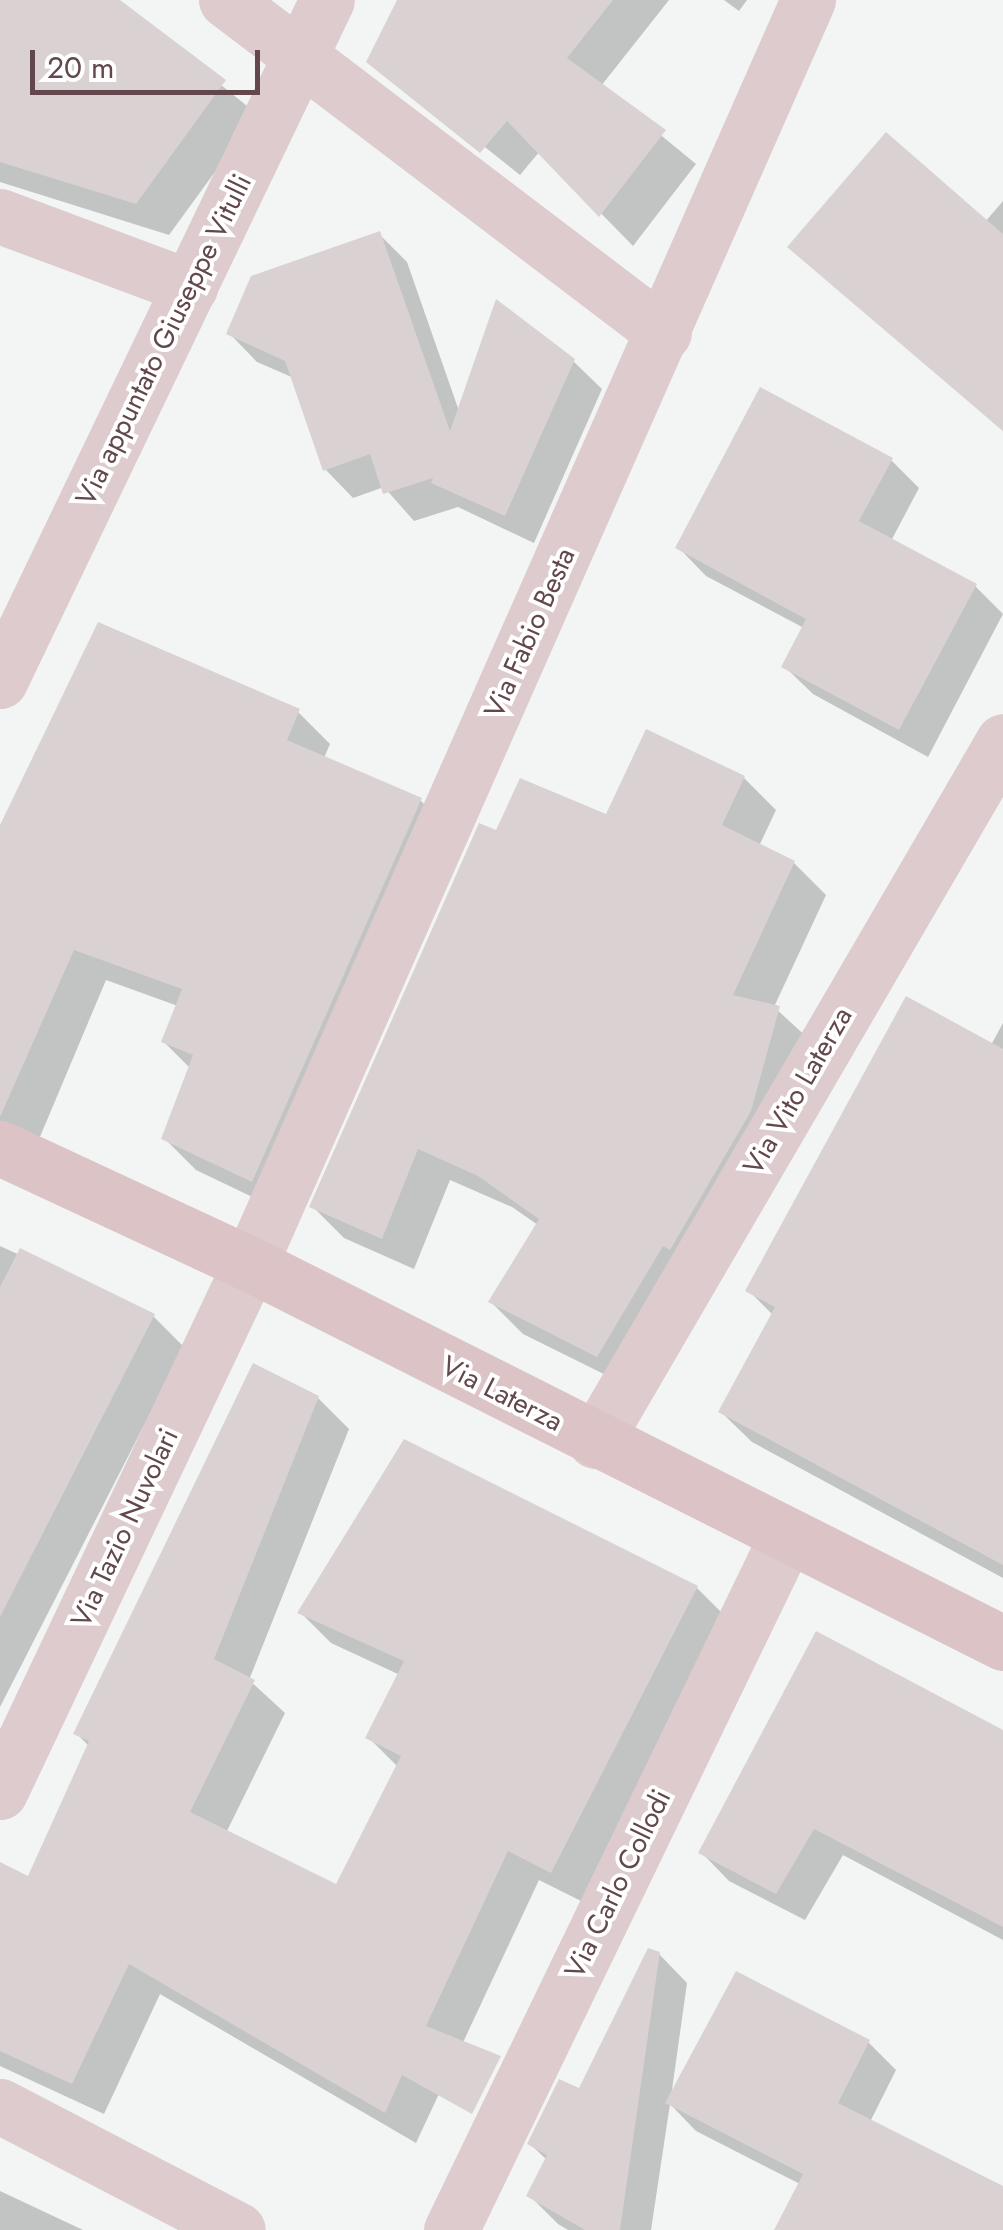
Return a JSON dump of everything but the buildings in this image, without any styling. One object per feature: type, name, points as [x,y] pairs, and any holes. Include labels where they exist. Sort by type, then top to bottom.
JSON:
[{"type":"street","points":[[226,0],[664,333]]},
{"type":"street","name":"Via appuntato Giuseppe Vitulli","points":[[0,680],[327,0]]},
{"type":"street","name":"Via Fabio Besta","points":[[250,1264],[808,0]]},
{"type":"street","points":[[0,216],[190,287]]},
{"type":"street","name":"Via Vito Laterza","points":[[594,1441],[1003,741]]},
{"type":"street","name":"Via Laterza","points":[[0,1148],[250,1264],[785,1538],[1003,1643]]},
{"type":"street","name":"Via Tazio Nuvolari","points":[[0,1792],[250,1264]]},
{"type":"street","name":"Via Carlo Collodi","points":[[451,2230],[785,1538]]},
{"type":"street","points":[[0,2106],[238,2230]]}]
